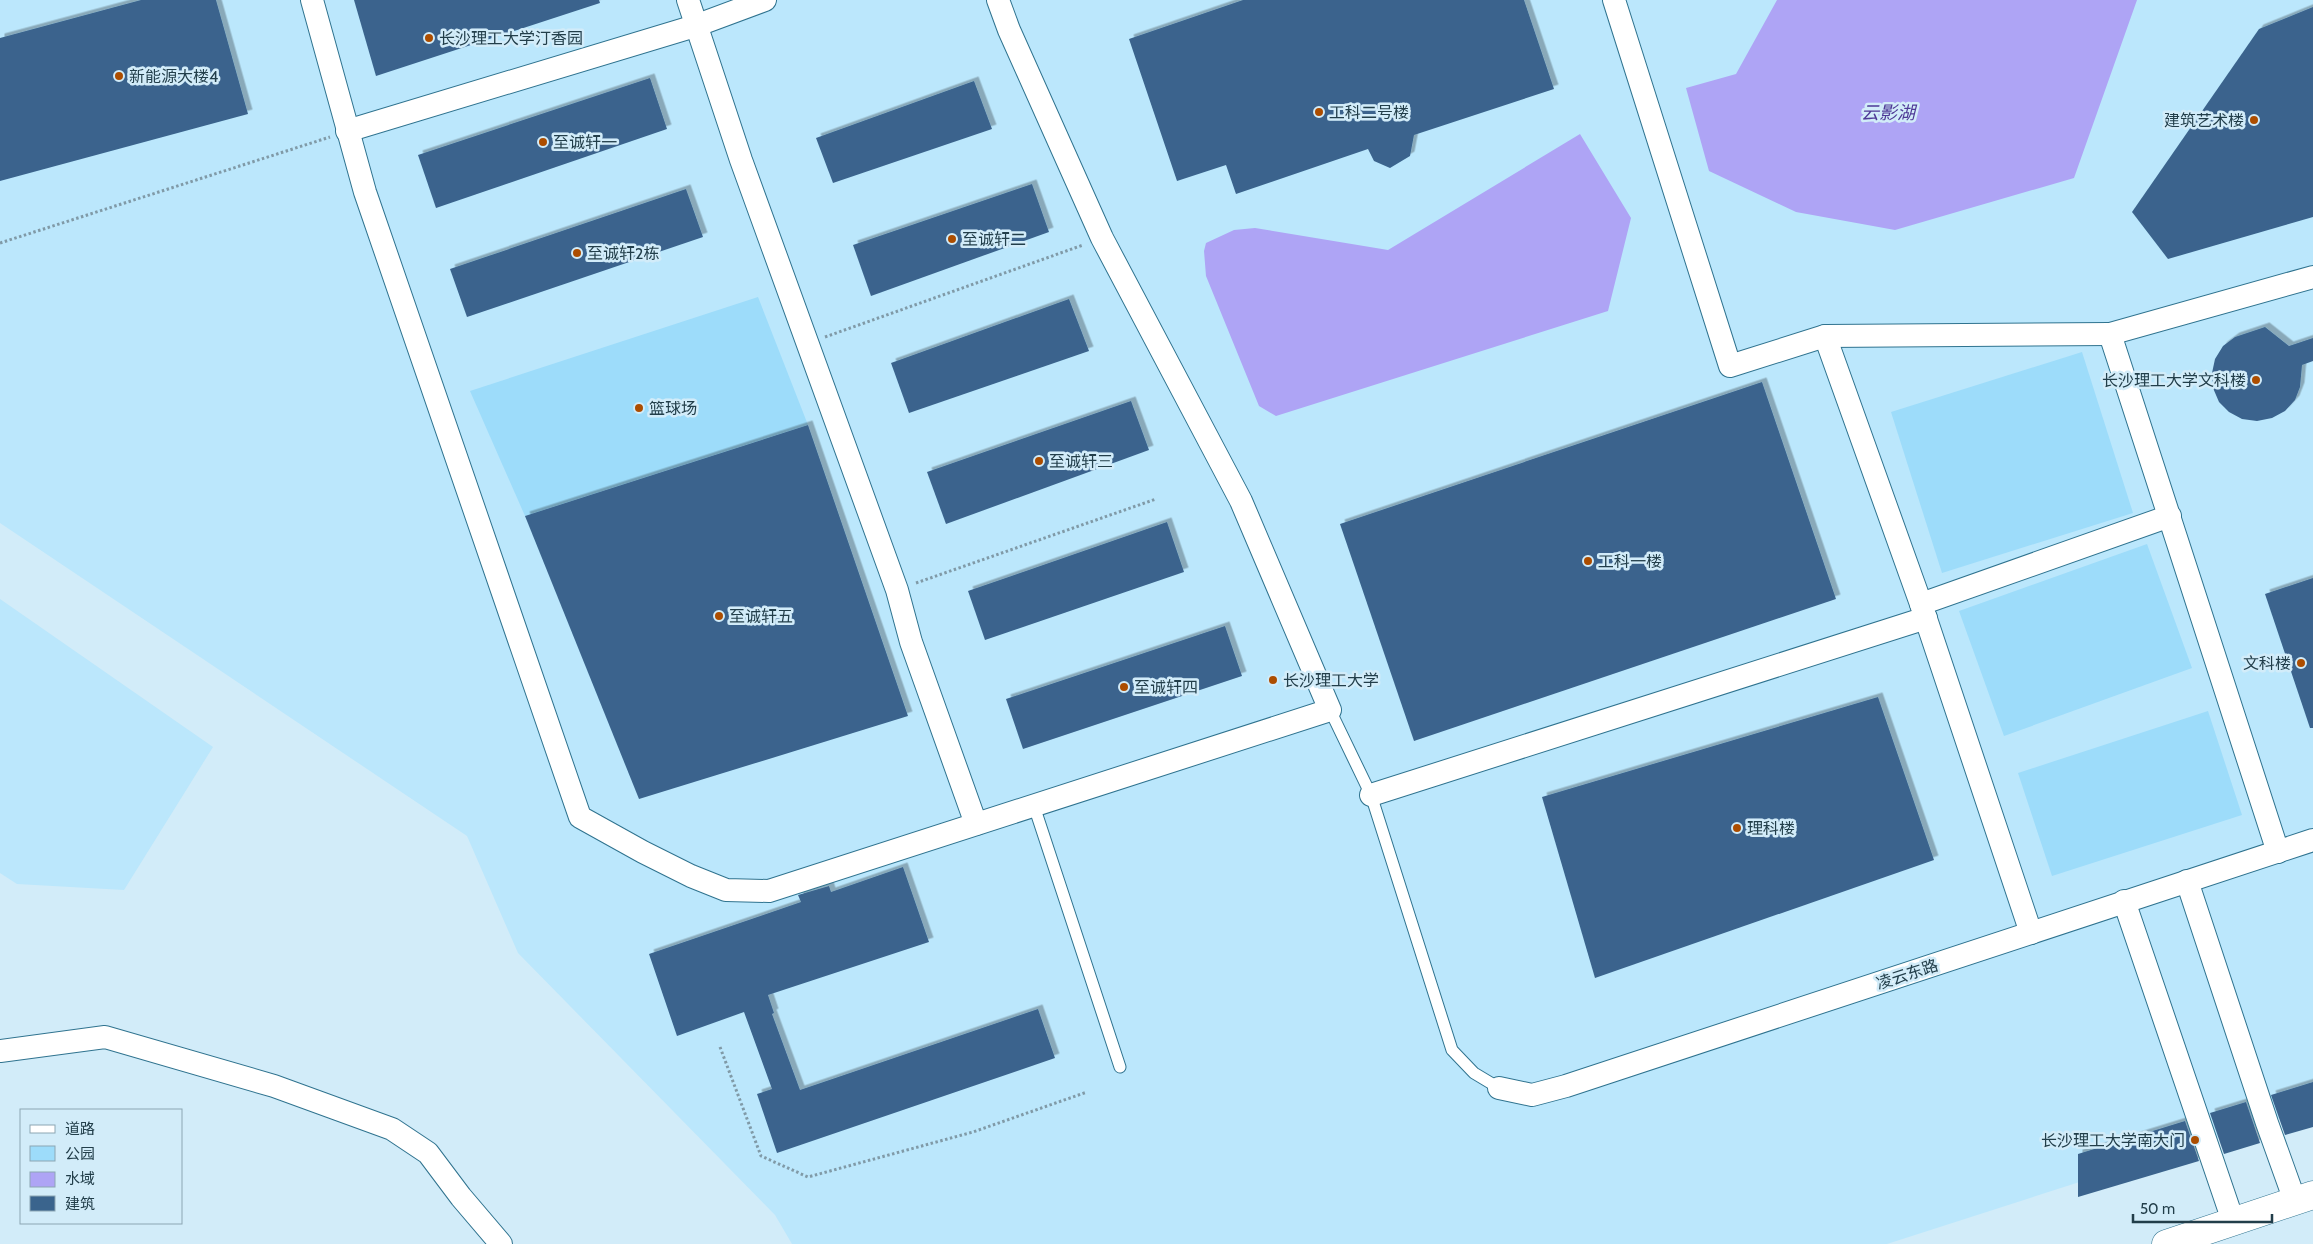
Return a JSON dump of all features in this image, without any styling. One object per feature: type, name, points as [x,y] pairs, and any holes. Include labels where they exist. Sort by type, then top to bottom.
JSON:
[{"type":"main road","points":[[2166,1244],[2304,1198]]},
{"type":"street","points":[[312,0],[365,192],[580,817],[643,852],[691,876],[726,890],[770,891],[1330,710],[1241,501],[1102,238],[1009,30],[998,0]]},
{"type":"street","points":[[688,0],[695,26],[741,160],[897,590],[911,642],[976,824]]},
{"type":"street","points":[[347,132],[695,26],[765,0]]},
{"type":"street","points":[[1614,0],[1730,366],[1825,336],[2110,334],[2313,277]]},
{"type":"street","points":[[2110,334],[2278,852]]},
{"type":"street","points":[[1825,336],[1924,611],[2031,933]]},
{"type":"street","points":[[1371,795],[1924,611],[2170,516]]},
{"type":"street","name":"凌云东路","points":[[1499,1088],[1532,1095],[1566,1086],[2313,840]]},
{"type":"street","points":[[2187,881],[2264,1113],[2304,1198]]},
{"type":"street","points":[[2124,901],[2233,1221]]},
{"type":"street","points":[[0,1050],[105,1036],[274,1086],[392,1128],[428,1153],[461,1197],[501,1244]]},
{"type":"lane","points":[[1330,710],[1371,795],[1452,1050],[1474,1073],[1499,1088]]},
{"type":"lane","points":[[1034,806],[1120,1067]]},
{"type":"path","points":[[0,243],[347,132]]},
{"type":"path","points":[[808,343],[1102,238]]},
{"type":"path","points":[[897,590],[1156,499]]},
{"type":"path","points":[[720,1047],[761,1156],[808,1177],[973,1132],[1088,1092]]},
{"type":"shaded area","name":"长沙理工大学","points":[[0,0],[2313,0],[2313,1107],[1887,1244],[792,1244],[775,1215],[518,953],[467,836],[0,523]]},
{"type":"shaded area","points":[[0,599],[213,747],[124,890],[17,884],[0,873]]},
{"type":"green space","name":"篮球场","points":[[758,297],[808,425],[525,516],[470,391]]},
{"type":"green space","points":[[2082,352],[2133,513],[1942,573],[1891,412]]},
{"type":"green space","points":[[2147,544],[2192,668],[2004,736],[1959,611]]},
{"type":"green space","points":[[2208,711],[2242,815],[2052,876],[2018,773]]},
{"type":"water","name":"云影湖","points":[[1777,0],[2137,0],[2074,178],[1895,230],[1796,212],[1709,171],[1686,88],[1736,74]]},
{"type":"water","points":[[1580,134],[1631,218],[1608,311],[1276,416],[1259,406],[1206,276],[1204,251],[1206,243],[1234,230],[1255,228],[1388,250]]},
{"type":"building","name":"新能源大楼4","points":[[141,0],[216,0],[248,114],[0,181],[0,38]]},
{"type":"building","name":"长沙理工大学汀香园","points":[[354,0],[599,0],[600,3],[376,76]]},
{"type":"building","name":"工科二号楼","points":[[1243,0],[1524,0],[1554,89],[1414,135],[1410,156],[1390,168],[1374,161],[1368,149],[1236,194],[1226,165],[1177,181],[1129,39]]},
{"type":"building","name":"建筑艺术楼","points":[[2313,7],[2313,217],[2168,259],[2132,212],[2259,29]]},
{"type":"building","name":"至诚轩一","points":[[650,78],[667,129],[436,208],[418,155]]},
{"type":"building","points":[[974,81],[992,129],[833,183],[816,138]]},
{"type":"building","name":"至诚轩二","points":[[1032,184],[1049,232],[871,296],[853,245]]},
{"type":"building","name":"至诚轩2栋","points":[[686,189],[703,237],[467,317],[450,269]]},
{"type":"building","points":[[1069,299],[1089,351],[909,413],[891,363]]},
{"type":"building","name":"长沙理工大学文科楼","points":[[2265,327],[2289,346],[2313,338],[2313,361],[2302,365],[2300,387],[2295,400],[2285,411],[2272,418],[2257,421],[2242,419],[2229,412],[2219,402],[2213,388],[2212,373],[2215,359],[2223,346],[2235,337]]},
{"type":"building","name":"工科一楼","points":[[1762,382],[1836,599],[1414,741],[1340,524]]},
{"type":"building","name":"至诚轩三","points":[[1131,401],[1149,450],[946,524],[927,472]]},
{"type":"building","name":"至诚轩五","points":[[808,425],[908,716],[639,799],[525,516]]},
{"type":"building","points":[[1167,522],[1184,572],[985,640],[968,591]]},
{"type":"building","name":"文科楼","points":[[2313,578],[2313,728],[2310,728],[2265,594]]},
{"type":"building","name":"至诚轩四","points":[[1225,626],[1242,676],[1023,749],[1006,699]]},
{"type":"building","name":"理科楼","points":[[1878,697],[1934,860],[1595,978],[1542,797]]},
{"type":"building","points":[[903,867],[929,942],[768,995],[774,1013],[772,1014],[800,1090],[1038,1009],[1055,1058],[777,1153],[757,1094],[772,1089],[744,1012],[677,1036],[649,954],[801,902],[798,895],[829,886],[831,892]]},
{"type":"building","points":[[2313,1082],[2313,1127],[2285,1135],[2271,1095]]},
{"type":"building","points":[[2246,1102],[2260,1143],[2224,1154],[2210,1113]]},
{"type":"building","points":[[2185,1121],[2199,1161],[2078,1197],[2078,1154]]},
{"type":"place","name":"长沙理工大学汀香园","points":[[429,38]]},
{"type":"place","name":"新能源大楼4","points":[[119,76]]},
{"type":"place","name":"工科二号楼","points":[[1319,112]]},
{"type":"place","name":"建筑艺术楼","points":[[2254,120]]},
{"type":"place","name":"至诚轩一","points":[[543,142]]},
{"type":"place","name":"至诚轩二","points":[[952,239]]},
{"type":"place","name":"至诚轩2栋","points":[[577,253]]},
{"type":"place","name":"长沙理工大学文科楼","points":[[2256,380]]},
{"type":"place","name":"篮球场","points":[[639,408]]},
{"type":"place","name":"至诚轩三","points":[[1039,461]]},
{"type":"place","name":"工科一楼","points":[[1588,561]]},
{"type":"place","name":"至诚轩五","points":[[719,616]]},
{"type":"place","name":"文科楼","points":[[2301,663]]},
{"type":"place","name":"长沙理工大学","points":[[1273,680]]},
{"type":"place","name":"至诚轩四","points":[[1124,687]]},
{"type":"place","name":"理科楼","points":[[1737,828]]},
{"type":"place","name":"长沙理工大学南大门","points":[[2195,1140]]}]
